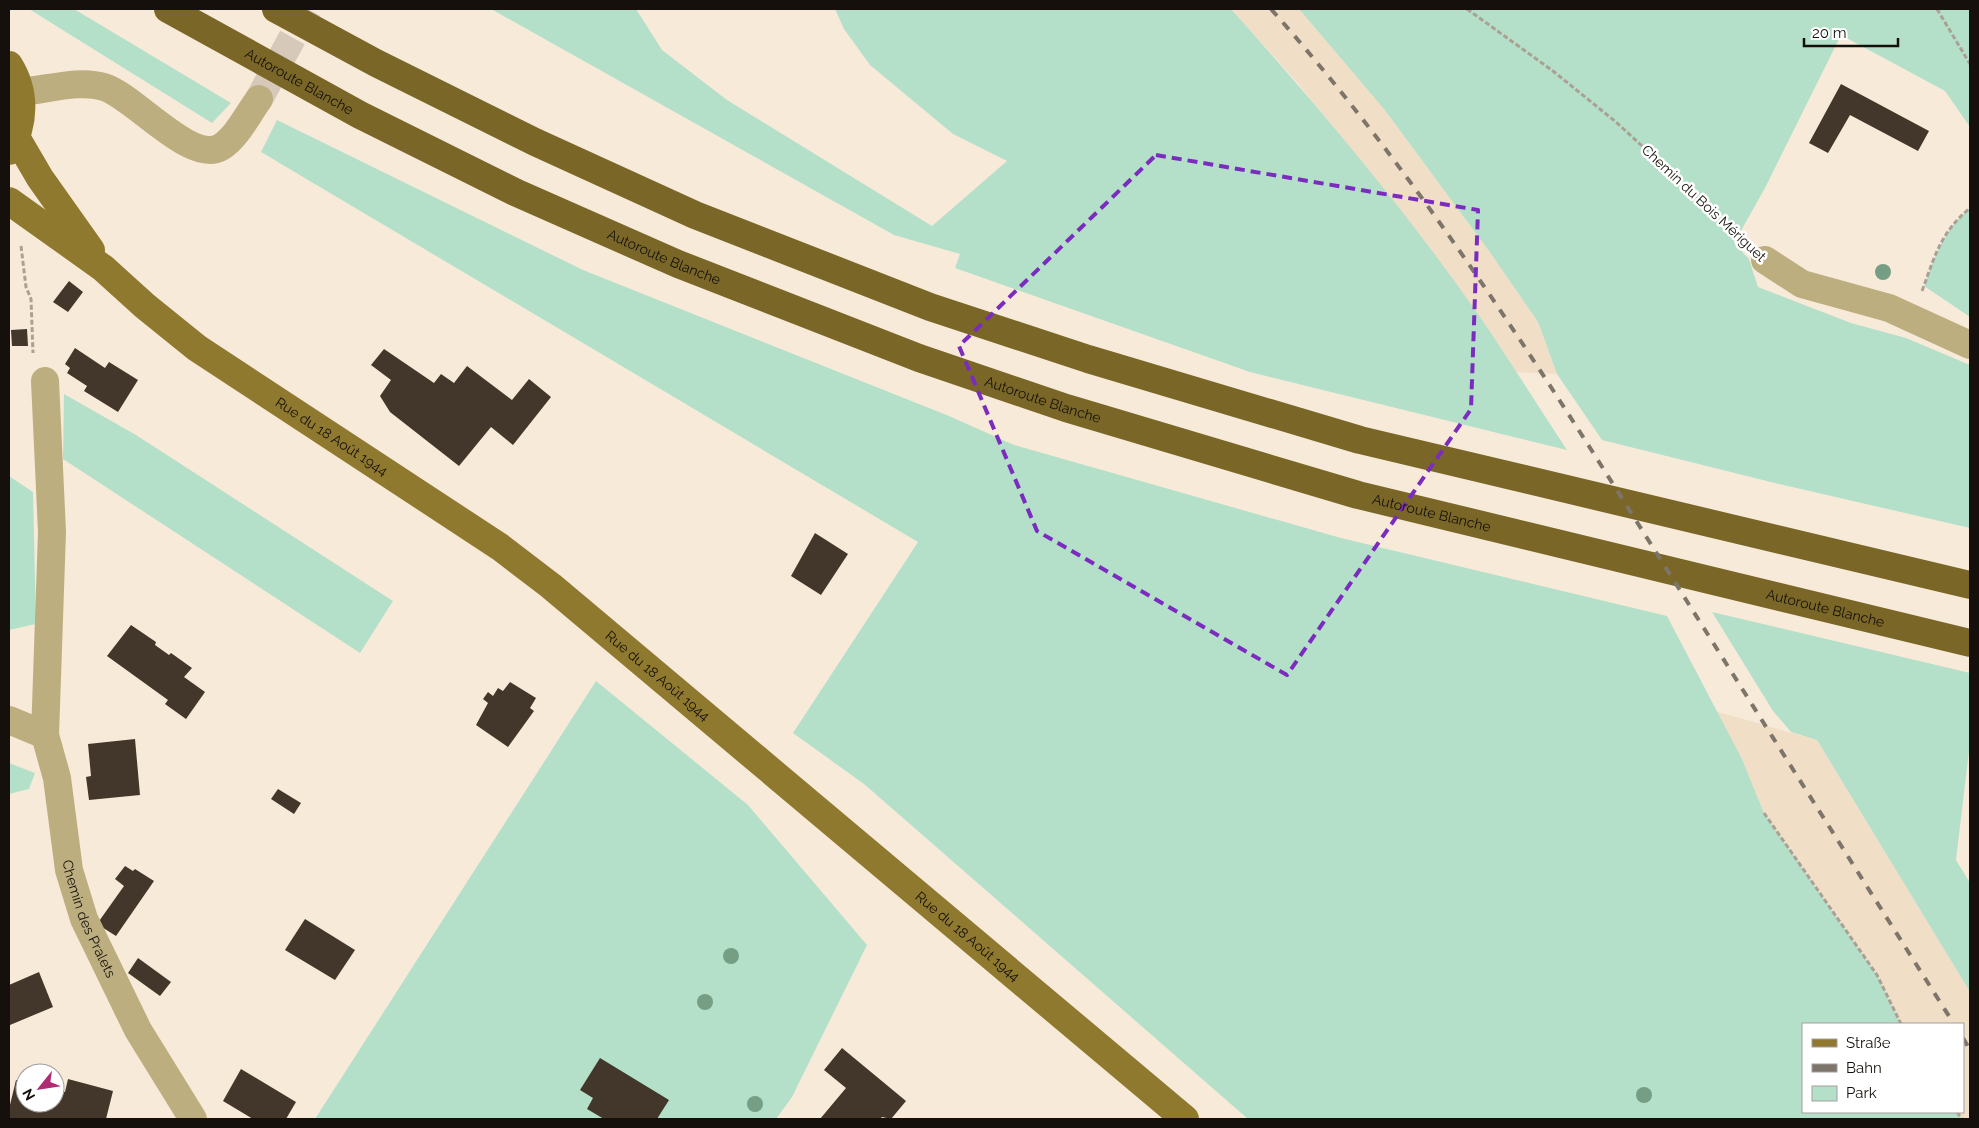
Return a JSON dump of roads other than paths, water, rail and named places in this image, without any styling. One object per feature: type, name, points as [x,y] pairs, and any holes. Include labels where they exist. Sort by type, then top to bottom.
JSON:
[{"type":"highway","name":"Autoroute Blanche","points":[[168,9],[360,114],[517,193],[678,264],[919,358],[1066,408],[1358,495],[1970,642]]},
{"type":"highway","points":[[276,9],[376,63],[535,142],[695,215],[930,307],[1088,359],[1360,440],[1970,585]]},
{"type":"main road","points":[[9,65],[20,92],[21,119],[13,144]]},
{"type":"main road","name":"Rue du 18 Août 1944","points":[[13,144],[40,178],[103,268]]},
{"type":"main road","name":"Rue du 18 Août 1944","points":[[12,203],[103,268],[145,306],[198,348],[492,542],[551,586],[1185,1119]]},
{"type":"street","points":[[20,92],[73,86],[102,87],[122,96],[188,144],[203,150],[216,149],[226,143],[259,99]]},
{"type":"street","name":"Chemin du Bois Mériguet","points":[[1765,260],[1783,273],[1807,286],[1889,308],[1970,345]]},
{"type":"street","name":"Chemin des Pralets","points":[[46,381],[52,532],[44,735],[57,778],[69,870],[84,919],[138,1030],[193,1119]]},
{"type":"street","points":[[9,720],[44,735]]},
{"type":"tunnel","points":[[259,99],[308,9]]},
{"type":"railway","points":[[1271,9],[1373,132],[1421,196],[1512,328],[1599,462],[1953,1023]]},
{"type":"railway","points":[[1964,1040],[1970,1050]]}]
